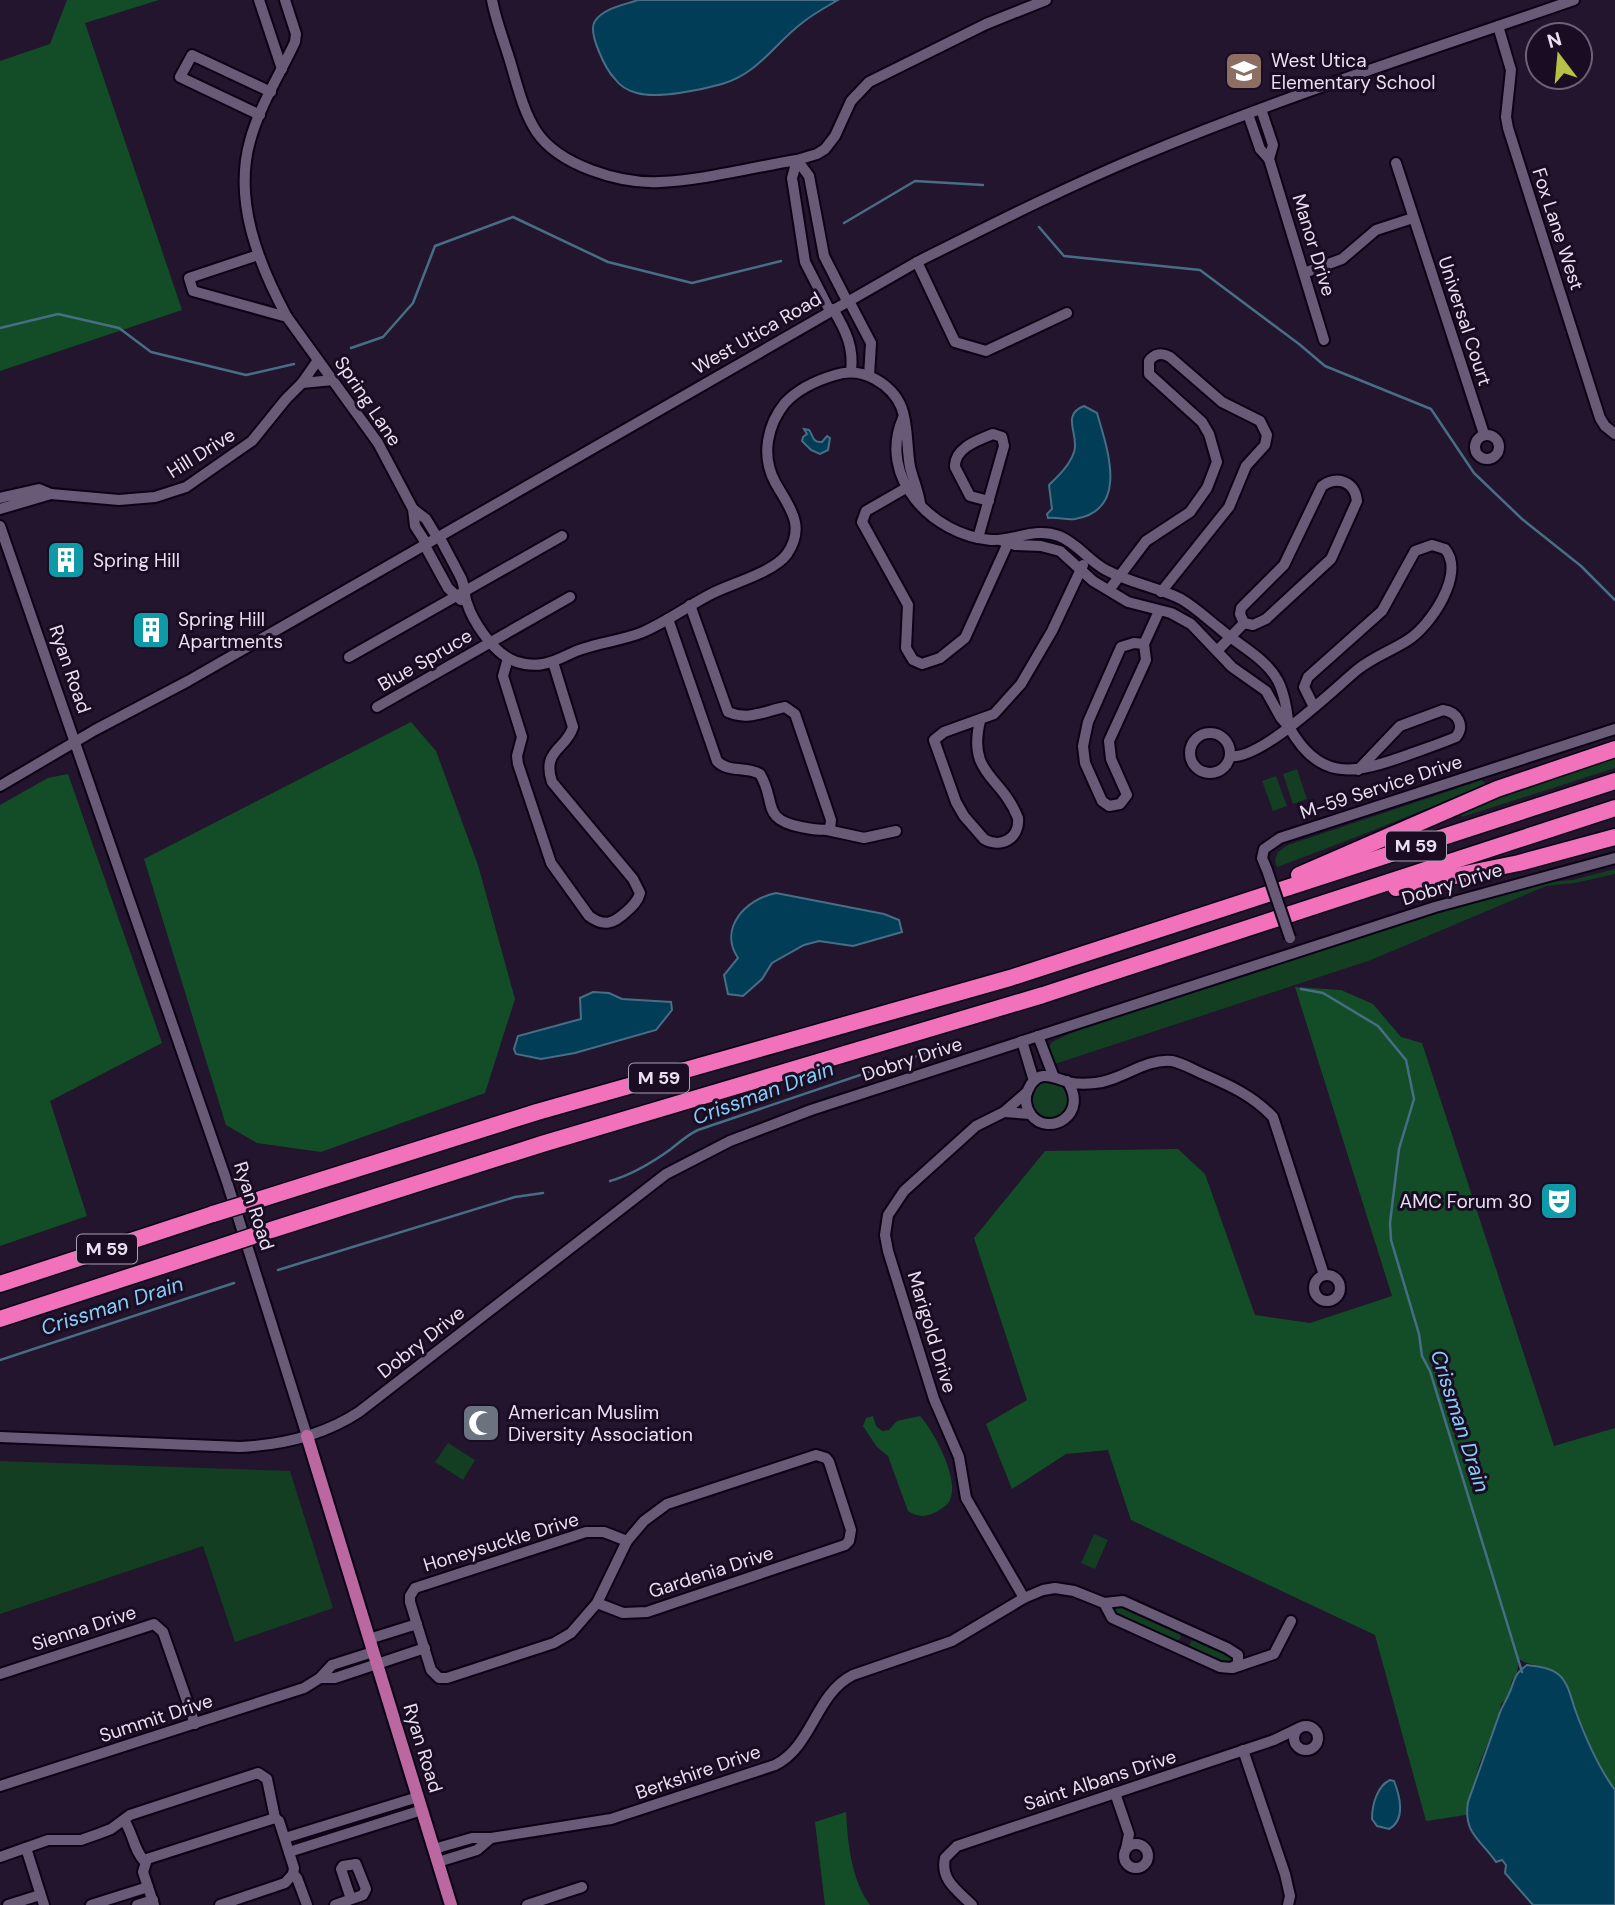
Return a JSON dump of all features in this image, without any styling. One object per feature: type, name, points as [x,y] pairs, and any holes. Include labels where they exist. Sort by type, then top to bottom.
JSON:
[{"type":"highway","points":[[1218,911],[1479,796],[1615,749]]},
{"type":"highway","name":"M 59","points":[[0,1284],[490,1125],[965,992],[1615,781]]},
{"type":"highway","name":"M 59","points":[[0,1319],[530,1147],[1043,995],[1615,808]]},
{"type":"highway","points":[[1319,905],[1519,863],[1615,837]]},
{"type":"main road","name":"Ryan Road","points":[[307,1436],[451,1905]]},
{"type":"street","points":[[259,0],[282,69]]},
{"type":"street","name":"Spring Lane","points":[[285,0],[296,34],[295,42],[250,141],[246,172],[247,214],[252,240],[287,317],[377,443],[413,509],[415,526],[425,544],[463,597]]},
{"type":"street","points":[[492,0],[520,92],[532,124],[542,138],[575,163],[622,178],[659,182],[797,160],[817,154],[825,149],[835,136],[850,101],[869,82],[986,24],[1046,0]]},
{"type":"street","name":"West Utica Road","points":[[0,786],[188,681],[917,262],[1059,191],[1261,109],[1574,0]]},
{"type":"street","name":"Fox Lane West","points":[[1498,26],[1511,70],[1507,128],[1597,409],[1602,422],[1615,434]]},
{"type":"street","points":[[260,115],[180,77],[192,54],[271,92]]},
{"type":"street","name":"Manor Drive","points":[[1261,109],[1273,145],[1269,159]]},
{"type":"street","name":"Manor Drive","points":[[1248,114],[1260,149],[1269,159],[1324,340]]},
{"type":"street","points":[[797,160],[809,176],[824,256],[871,343],[869,376]]},
{"type":"street","points":[[797,160],[792,178],[805,262],[851,344],[851,372]]},
{"type":"street","name":"Universal Court","points":[[1396,163],[1484,434]]},
{"type":"street","points":[[1304,273],[1342,259],[1376,230],[1413,218]]},
{"type":"street","points":[[258,255],[189,278],[193,291],[287,317]]},
{"type":"street","points":[[917,262],[955,342],[986,351],[1067,313]]},
{"type":"street","points":[[1109,590],[1146,541],[1191,512],[1207,488],[1216,467],[1217,458],[1202,422],[1149,374],[1149,361],[1154,356],[1163,354],[1222,402],[1260,421],[1267,436],[1265,445],[1246,466],[1229,507],[1162,592],[1144,645],[1146,660],[1109,741],[1111,759],[1127,795],[1120,804],[1109,806],[1100,797],[1085,764],[1084,734],[1121,647],[1127,644],[1144,645]]},
{"type":"street","name":"Hill Drive","points":[[0,498],[39,489],[51,494],[119,499],[155,497],[186,487],[252,441],[302,383],[318,360]]},
{"type":"street","points":[[463,597],[491,642],[508,658],[540,665],[581,649],[640,633],[772,566],[789,552],[796,523],[791,508],[770,470],[767,446],[772,424],[784,405],[797,393],[825,378],[851,372],[869,376],[886,386],[903,409],[909,439],[910,467],[924,509],[949,527],[978,538],[1051,547],[1068,555],[1093,581],[1128,602],[1171,613],[1191,624],[1232,667],[1266,691],[1304,750],[1315,760],[1338,769],[1358,770],[1456,737],[1460,730],[1458,718],[1450,711],[1443,710],[1405,723],[1358,770]]},
{"type":"street","points":[[302,383],[333,380]]},
{"type":"street","points":[[904,418],[897,449],[901,477],[913,499],[920,503]]},
{"type":"street","points":[[978,538],[989,501],[1004,446],[1002,437],[993,434],[960,451],[955,464],[970,496],[989,501]]},
{"type":"street","points":[[1335,480],[1347,482],[1355,492],[1357,501],[1331,559],[1266,619],[1253,625],[1244,623],[1240,614],[1243,604],[1284,565],[1322,486],[1335,480]]},
{"type":"street","points":[[906,488],[866,511],[862,522],[908,604],[906,648],[917,663],[935,661],[965,638],[1004,541]]},
{"type":"street","name":"Hill Drive","points":[[0,509],[51,494]]},
{"type":"street","name":"Spring Lane","points":[[413,509],[426,519],[438,536],[461,577],[463,597]]},
{"type":"street","name":"Ryan Road","points":[[0,526],[227,1182],[307,1436]]},
{"type":"street","points":[[1004,541],[1034,533],[1052,534],[1068,541],[1089,559],[1118,576],[1188,604],[1264,664],[1277,679],[1287,710],[1289,727]]},
{"type":"street","points":[[349,657],[463,597],[562,536]]},
{"type":"street","points":[[1230,756],[1250,753],[1289,727],[1314,707],[1365,663],[1408,640],[1430,617],[1452,574],[1451,558],[1445,549],[1432,545],[1415,551],[1382,611],[1308,677],[1304,687],[1314,707]]},
{"type":"street","points":[[980,721],[976,753],[1018,818],[1014,835],[1008,841],[1000,843],[984,839],[964,816],[956,803],[934,742],[935,738],[944,732],[995,714],[1027,675],[1052,631],[1081,569],[1089,559]]},
{"type":"street","name":"Blue Spruce","points":[[377,707],[570,597]]},
{"type":"street","points":[[691,605],[728,712],[755,716],[785,708],[795,714],[831,820],[832,826],[827,830]]},
{"type":"street","points":[[668,618],[717,761],[727,768],[750,770],[760,774],[780,822],[864,838],[896,831]]},
{"type":"street","points":[[1217,651],[1244,623]]},
{"type":"street","points":[[508,658],[503,676],[522,737],[517,760],[549,858],[589,916],[603,923],[610,923],[617,921],[635,904],[640,893],[633,878],[552,782],[549,773],[551,758],[573,727],[553,662]]},
{"type":"street","name":"M-59 Service Drive","points":[[1294,953],[1262,858],[1264,849],[1280,838],[1615,729]]},
{"type":"street","name":"Dobry Drive","points":[[0,1437],[240,1447],[274,1444],[307,1436],[341,1423],[359,1412],[628,1202],[688,1161],[761,1127],[1470,896],[1615,858]]},
{"type":"street","points":[[1038,1036],[1053,1075]]},
{"type":"street","points":[[1022,1041],[1034,1080],[1053,1075],[1067,1081],[1097,1083]]},
{"type":"street","points":[[1075,1100],[1097,1083],[1161,1061],[1175,1062],[1238,1088],[1257,1101],[1273,1117],[1324,1275]]},
{"type":"street","name":"Marigold Drive","points":[[1024,1598],[966,1498],[958,1457],[934,1399],[888,1251],[886,1235],[888,1215],[904,1191],[976,1126],[1004,1112],[1027,1092],[1034,1080]]},
{"type":"street","points":[[1004,1112],[1030,1114],[1043,1123],[1058,1123],[1070,1114],[1075,1100],[1067,1081]]},
{"type":"street","points":[[1027,1092],[1026,1104],[1030,1114]]},
{"type":"street","name":"Gardenia Drive","points":[[597,1603],[622,1613],[647,1612],[838,1548],[849,1541],[851,1530],[829,1462],[821,1455],[810,1456],[680,1499],[656,1511],[628,1541]]},
{"type":"street","name":"Honeysuckle Drive","points":[[425,1648],[410,1596],[419,1586],[586,1532],[604,1532],[628,1541]]},
{"type":"street","points":[[373,1652],[425,1648],[434,1674],[443,1679],[554,1643],[571,1633],[597,1603],[628,1541]]},
{"type":"street","name":"Berkshire Drive","points":[[436,1856],[477,1850],[491,1838],[611,1819],[775,1765],[798,1746],[832,1690],[842,1681],[859,1672],[952,1641],[1024,1598],[1043,1590],[1055,1588],[1074,1591],[1104,1604],[1123,1601],[1255,1661]]},
{"type":"street","name":"Berkshire Drive","points":[[1104,1604],[1112,1618],[1220,1667],[1231,1668]]},
{"type":"street","points":[[1231,1668],[1275,1652],[1291,1621]]},
{"type":"street","name":"Sienna Drive","points":[[0,1674],[154,1624],[163,1632],[195,1724]]},
{"type":"street","points":[[373,1652],[417,1624]]},
{"type":"street","name":"Summit Drive","points":[[0,1786],[304,1688],[320,1678],[335,1678],[373,1652]]},
{"type":"street","points":[[1231,1668],[1238,1664],[1238,1655]]},
{"type":"street","points":[[1275,1740],[1289,1742],[1307,1750],[1314,1747],[1318,1740],[1314,1729],[1307,1726],[1299,1728],[1294,1734],[1296,1745]]},
{"type":"street","name":"Saint Albans Drive","points":[[972,1905],[944,1874],[944,1862],[948,1852],[957,1846],[1275,1740],[1299,1728]]},
{"type":"street","points":[[1244,1750],[1285,1874],[1290,1896],[1289,1905]]},
{"type":"street","points":[[0,1857],[57,1838],[81,1840],[111,1829],[130,1815],[258,1773],[267,1779],[275,1818],[279,1821],[285,1838],[294,1868],[293,1874],[285,1883],[220,1905]]},
{"type":"street","points":[[1115,1793],[1129,1834],[1146,1849],[1148,1857],[1142,1867],[1134,1868],[1127,1864],[1124,1857],[1129,1834]]},
{"type":"street","points":[[285,1838],[418,1797]]},
{"type":"street","points":[[289,1852],[422,1810]]},
{"type":"street","points":[[137,1905],[153,1903],[143,1872],[145,1862],[154,1855],[275,1818]]},
{"type":"street","points":[[124,1819],[145,1862]]},
{"type":"street","points":[[1126,1849],[1132,1844],[1140,1844]]},
{"type":"street","points":[[8,1905],[42,1900],[26,1848]]},
{"type":"street","points":[[293,1874],[307,1905]]},
{"type":"street","points":[[91,1905],[148,1887]]},
{"type":"street","points":[[527,1905],[582,1887]]},
{"type":"street","points":[[335,1905],[351,1899]]},
{"type":"green space","points":[[67,0],[159,0],[85,23],[182,310],[0,371],[0,61],[50,44]]},
{"type":"green space","points":[[411,722],[436,751],[478,865],[515,999],[485,1093],[321,1152],[257,1143],[226,1125],[144,859]]},
{"type":"green space","points":[[1615,758],[1615,768],[1462,817],[1460,813],[1481,804]]},
{"type":"green space","points":[[1297,769],[1307,799],[1293,804],[1283,774]]},
{"type":"green space","points":[[68,774],[162,1043],[50,1101],[87,1216],[0,1246],[0,805],[48,778]]},
{"type":"green space","points":[[1276,776],[1287,806],[1273,811],[1262,781]]},
{"type":"green space","points":[[1482,780],[1485,784],[1277,867],[1275,860],[1278,852],[1288,845]]},
{"type":"green space","points":[[1615,869],[1615,874],[1546,886],[1371,960],[1058,1063],[1054,1064],[1048,1049],[1052,1042],[1079,1029],[1445,910],[1540,883],[1572,880]]},
{"type":"green space","points":[[1295,987],[1341,990],[1373,1004],[1401,1037],[1422,1043],[1554,1446],[1615,1428],[1615,1790],[1594,1754],[1563,1682],[1550,1669],[1519,1659],[1508,1697],[1501,1704],[1479,1765],[1466,1815],[1426,1821],[1375,1635],[1131,1520],[1108,1450],[1066,1454],[1012,1489],[986,1424],[1027,1400],[974,1238],[1045,1151],[1178,1149],[1205,1174],[1255,1315],[1310,1323],[1392,1296]]},
{"type":"green space","points":[[1050,1081],[1063,1086],[1068,1099],[1063,1112],[1050,1117],[1037,1112],[1032,1099],[1037,1086]]},
{"type":"green space","points":[[873,1416],[876,1426],[882,1431],[889,1430],[897,1421],[920,1416],[926,1423],[944,1456],[952,1481],[950,1500],[945,1506],[927,1515],[919,1516],[908,1511],[888,1456],[877,1447],[863,1426],[866,1418]]},
{"type":"green space","points":[[448,1443],[475,1460],[463,1480],[435,1462]]},
{"type":"green space","points":[[0,1461],[290,1471],[333,1608],[235,1642],[203,1546],[0,1614]]},
{"type":"green space","points":[[1094,1534],[1108,1540],[1095,1569],[1081,1563]]},
{"type":"green space","points":[[1121,1605],[1180,1632],[1181,1638],[1175,1642],[1117,1615],[1115,1609]]},
{"type":"green space","points":[[1192,1639],[1228,1653],[1233,1662],[1224,1663],[1192,1649],[1189,1646]]},
{"type":"green space","points":[[846,1812],[849,1849],[855,1873],[870,1905],[825,1905],[815,1822]]},
{"type":"water","points":[[638,0],[838,0],[806,20],[756,66],[735,79],[703,89],[646,95],[619,84],[603,60],[593,33],[595,21],[604,13]]},
{"type":"water","points":[[1084,406],[1097,413],[1109,460],[1109,491],[1103,504],[1092,513],[1075,519],[1048,518],[1047,514],[1052,509],[1049,485],[1072,457],[1075,446],[1073,415]]},
{"type":"water","points":[[804,429],[809,430],[816,441],[822,442],[827,436],[830,438],[828,450],[820,454],[811,450],[802,441],[807,434]]},
{"type":"water","points":[[776,893],[884,914],[899,920],[902,932],[853,946],[819,941],[804,945],[772,963],[762,979],[743,996],[728,994],[724,975],[738,958],[731,936],[733,926],[738,917],[755,901]]},
{"type":"water","points":[[593,992],[609,993],[622,999],[671,1002],[672,1010],[656,1030],[575,1053],[541,1059],[516,1054],[514,1049],[518,1036],[581,1019],[580,998]]},
{"type":"water","points":[[1527,1665],[1551,1670],[1565,1682],[1593,1752],[1615,1790],[1615,1905],[1533,1905],[1505,1873],[1506,1865],[1502,1860],[1496,1862],[1470,1829],[1468,1802],[1500,1711],[1516,1676]]},
{"type":"water","points":[[1390,1780],[1394,1781],[1398,1794],[1400,1814],[1389,1829],[1377,1826],[1372,1819],[1376,1796]]},
{"type":"waterway","points":[[844,223],[915,181],[983,185]]},
{"type":"waterway","points":[[351,348],[383,337],[413,303],[435,246],[513,217],[608,262],[692,283],[781,261]]},
{"type":"waterway","points":[[1039,227],[1064,256],[1200,270],[1325,366],[1431,409],[1474,473],[1522,519],[1581,566],[1615,600]]},
{"type":"waterway","points":[[0,328],[58,314],[119,328],[151,352],[246,375],[294,364]]},
{"type":"waterway","name":"Crissman Drain","points":[[1301,989],[1323,993],[1378,1026],[1406,1060],[1414,1099],[1399,1149],[1390,1223],[1391,1240],[1419,1334],[1422,1356],[1430,1371],[1522,1672]]},
{"type":"waterway","name":"Crissman Drain","points":[[610,1181],[649,1163],[698,1130],[934,1050]]},
{"type":"waterway","name":"Crissman Drain","points":[[278,1270],[515,1197],[543,1193]]},
{"type":"waterway","name":"Crissman Drain","points":[[0,1360],[234,1283]]},
{"type":"place","name":"West Utica Elementary School","points":[[1244,71]]},
{"type":"place","name":"Spring Hill","points":[[66,560]]},
{"type":"place","name":"Spring Hill Apartments","points":[[151,630]]},
{"type":"place","name":"AMC Forum 30","points":[[1559,1201]]},
{"type":"place","name":"American Muslim Diversity Association","points":[[481,1423]]}]
